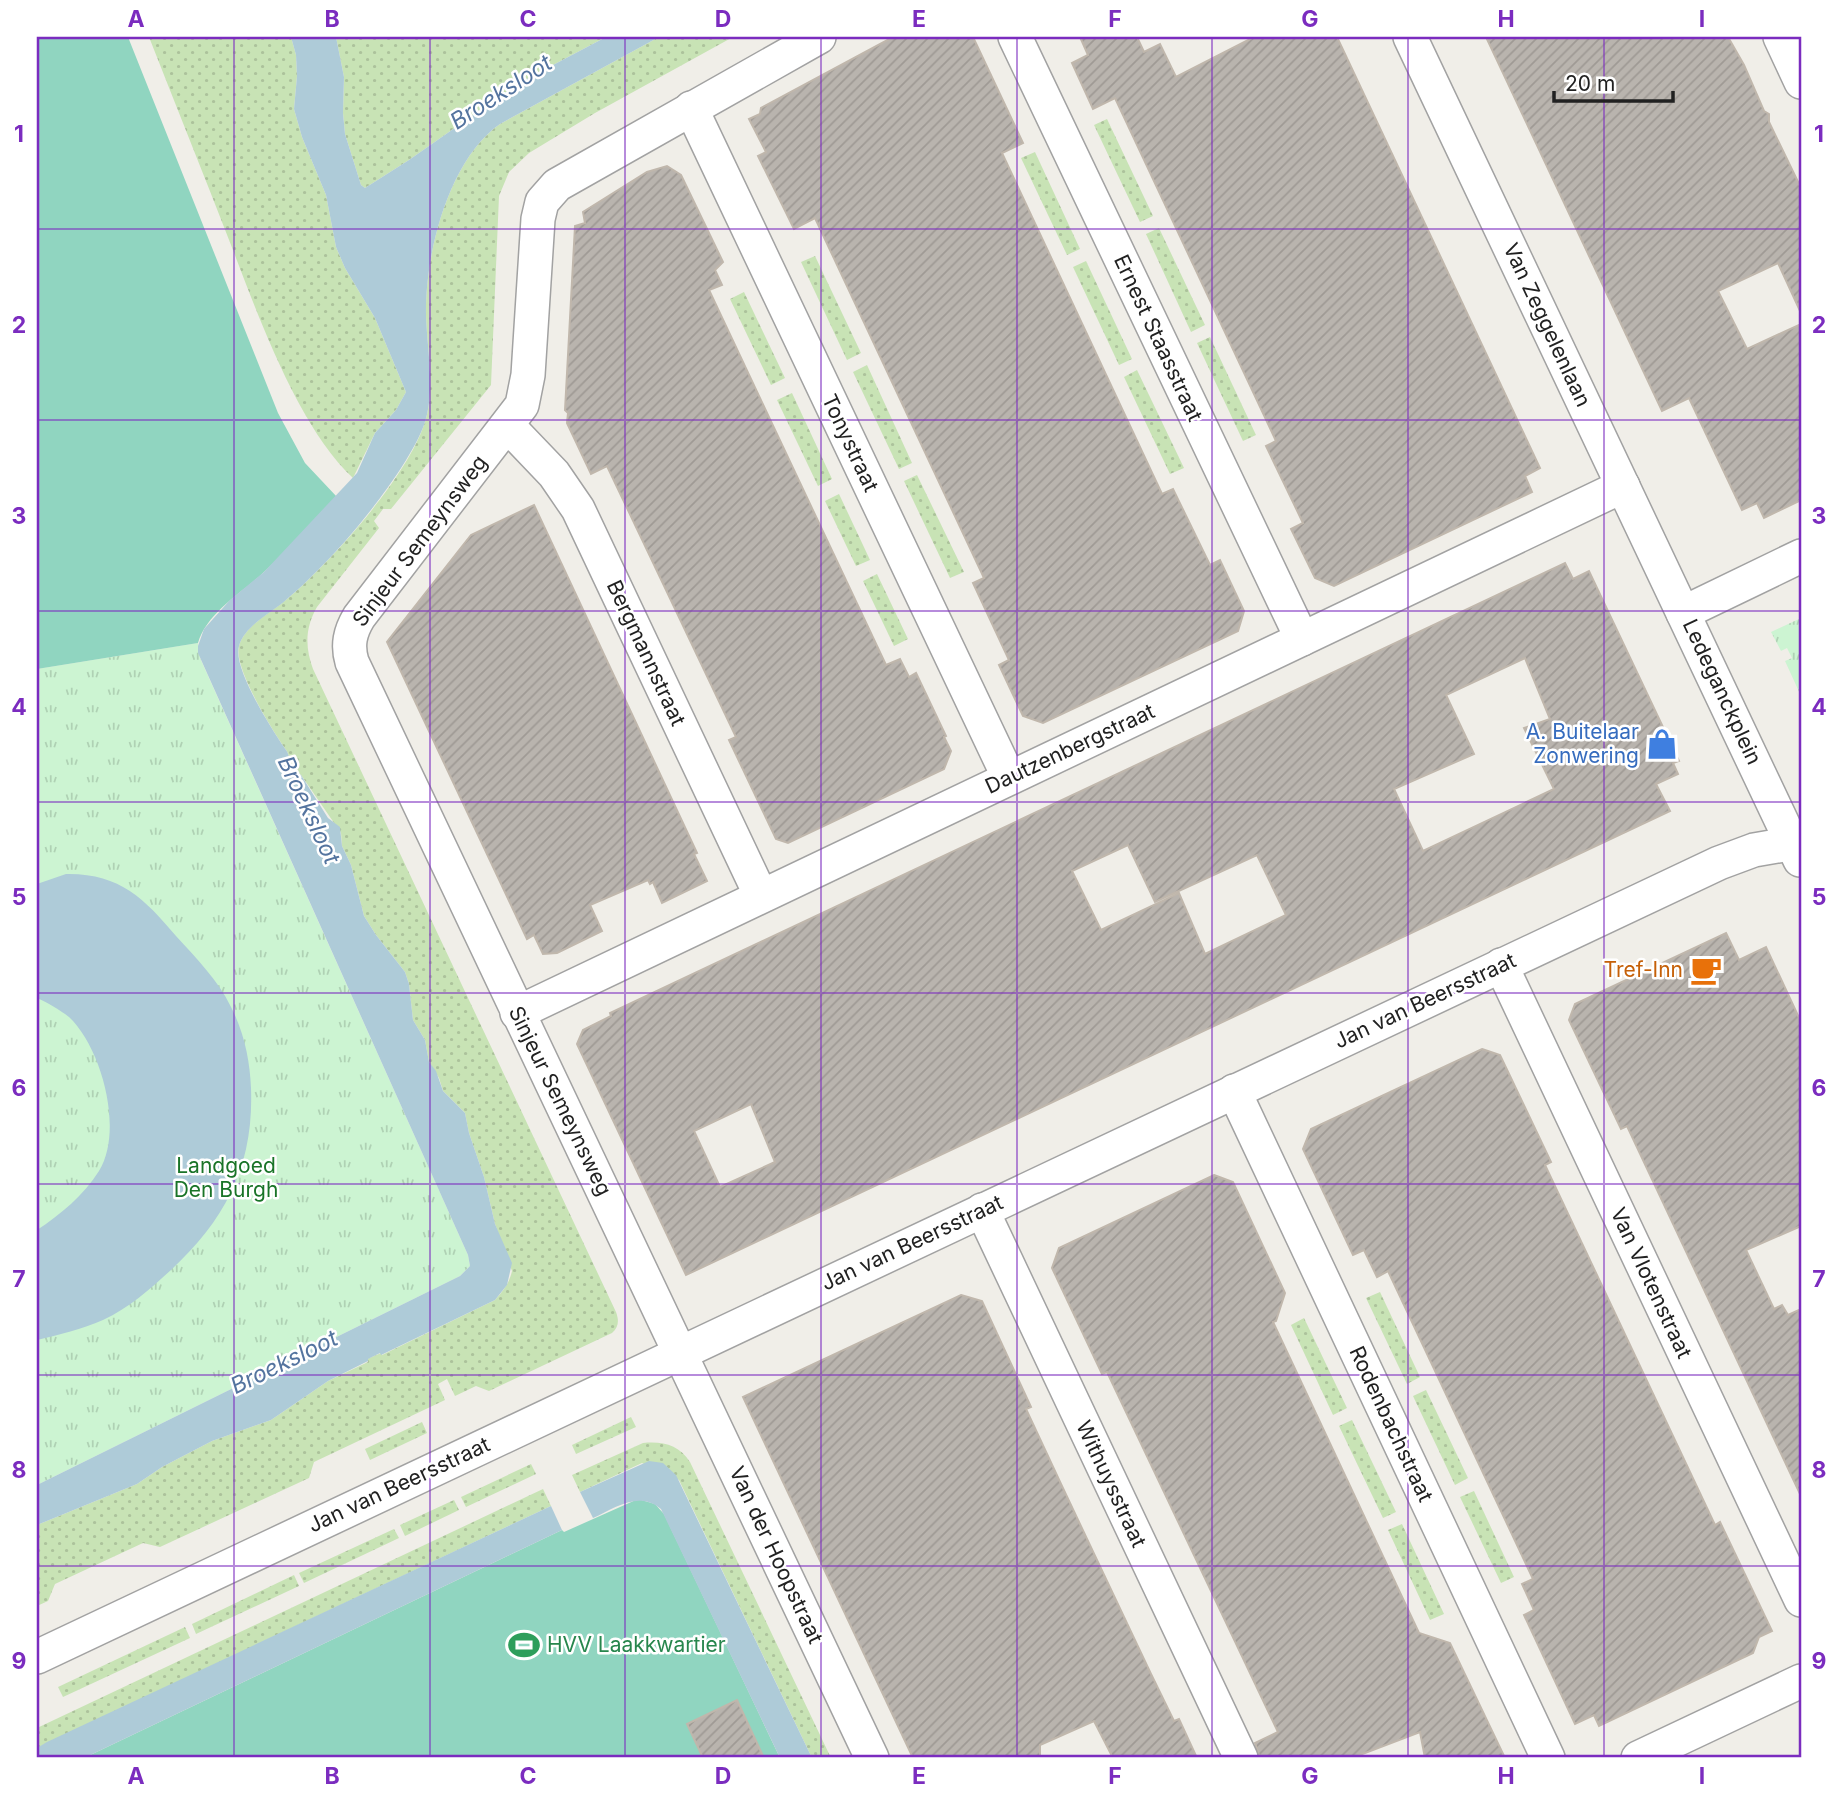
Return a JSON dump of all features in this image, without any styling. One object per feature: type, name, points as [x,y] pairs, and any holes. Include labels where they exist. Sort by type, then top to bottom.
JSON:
[{"type":"street","name":"Sinjeur Semeynsweg","points":[[680,1352],[352,662],[349,645],[351,633],[359,617],[522,405],[527,389],[537,225],[542,202],[558,185],[818,37]]},
{"type":"street","name":"Ernest Staasstraat","points":[[1015,37],[1302,639]]},
{"type":"street","name":"Van Zeggelenlaan","points":[[1410,37],[1683,613]]},
{"type":"street","points":[[1780,37],[1801,82]]},
{"type":"street","name":"Tonystraat","points":[[691,108],[1010,778]]},
{"type":"street","name":"Bergmannstraat","points":[[508,426],[554,474],[578,509],[761,896]]},
{"type":"street","name":"Dautzenbergstraat","points":[[517,1013],[1623,486]]},
{"type":"street","name":"Ledeganckplein","points":[[1798,849],[1683,613],[1801,556]]},
{"type":"street","name":"Jan van Beersstraat","points":[[37,1657],[1719,863],[1754,850],[1798,849]]},
{"type":"street","name":"Van Vlotenstraat","points":[[1501,965],[1801,1600]]},
{"type":"street","name":"Rodenbachstraat","points":[[1234,1091],[1548,1758]]},
{"type":"street","name":"Withuysstraat","points":[[982,1210],[1241,1758]]},
{"type":"street","name":"Van der Hoopstraat","points":[[680,1352],[872,1758]]},
{"type":"street","points":[[1638,1758],[1801,1681]]},
{"type":"green space","points":[[37,37],[128,37],[278,413],[305,463],[337,497],[274,563],[217,612],[198,643],[37,669]]},
{"type":"green space","points":[[149,37],[291,37],[296,55],[297,76],[294,109],[302,137],[326,195],[336,247],[345,268],[375,318],[406,392],[396,410],[375,433],[353,478],[315,430],[281,369]]},
{"type":"green space","points":[[336,37],[606,37],[519,83],[365,188],[361,185],[345,134],[344,77]]},
{"type":"green space","points":[[659,37],[733,37],[595,113],[529,153],[509,172],[499,196],[491,385],[391,509],[383,509],[374,521],[379,528],[317,607],[310,622],[308,638],[313,669],[616,1312],[617,1326],[612,1333],[489,1391],[476,1386],[455,1396],[447,1379],[438,1384],[445,1400],[314,1462],[309,1478],[160,1547],[143,1543],[55,1584],[48,1601],[37,1606],[37,1525],[137,1484],[162,1467],[212,1441],[271,1420],[328,1381],[368,1362],[367,1359],[381,1353],[382,1355],[495,1300],[509,1280],[512,1271],[495,1224],[465,1113],[443,1091],[429,1062],[425,1040],[413,1020],[405,972],[364,916],[351,865],[342,846],[341,833],[301,775],[292,770],[287,752],[248,684],[242,669],[239,646],[253,626],[299,589],[347,539],[393,482],[416,443],[424,425],[430,399],[426,315],[430,265],[443,210],[466,161],[482,140],[500,124]]},
{"type":"green space","points":[[1107,119],[1153,216],[1140,222],[1094,125]]},
{"type":"green space","points":[[1035,152],[1080,249],[1067,255],[1021,158]]},
{"type":"green space","points":[[1159,228],[1205,325],[1191,332],[1146,234]]},
{"type":"green space","points":[[815,256],[861,353],[847,360],[801,262]]},
{"type":"green space","points":[[1086,261],[1132,359],[1119,365],[1073,267]]},
{"type":"green space","points":[[744,292],[785,378],[771,385],[730,299]]},
{"type":"green space","points":[[1210,337],[1256,435],[1243,441],[1197,343]]},
{"type":"green space","points":[[867,365],[912,463],[899,469],[853,372]]},
{"type":"green space","points":[[1137,370],[1184,468],[1170,474],[1124,377]]},
{"type":"green space","points":[[792,393],[832,479],[818,486],[777,400]]},
{"type":"green space","points":[[917,475],[964,572],[950,578],[904,481]]},
{"type":"green space","points":[[839,494],[870,560],[856,566],[825,501]]},
{"type":"green space","points":[[877,574],[908,639],[894,646],[863,581]]},
{"type":"green space","points":[[1801,618],[1801,696],[1785,661],[1792,658],[1787,648],[1781,651],[1771,632]]},
{"type":"green space","name":"Landgoed Den Burgh","points":[[198,643],[200,658],[468,1255],[470,1266],[460,1276],[37,1485],[37,669]]},
{"type":"green space","points":[[1380,1292],[1420,1377],[1407,1384],[1366,1298]]},
{"type":"green space","points":[[1304,1318],[1347,1408],[1333,1415],[1291,1325]]},
{"type":"green space","points":[[1426,1390],[1468,1478],[1455,1485],[1413,1396]]},
{"type":"green space","points":[[631,1417],[636,1427],[576,1454],[572,1445]]},
{"type":"green space","points":[[1352,1420],[1396,1512],[1383,1518],[1339,1426]]},
{"type":"green space","points":[[422,1422],[427,1433],[370,1460],[365,1449]]},
{"type":"green space","points":[[643,1443],[670,1445],[690,1462],[831,1758],[812,1758],[679,1480],[642,1463],[580,1492],[572,1475]]},
{"type":"green space","points":[[531,1464],[536,1474],[466,1507],[461,1497]]},
{"type":"green space","points":[[543,1489],[551,1506],[37,1748],[37,1728]]},
{"type":"green space","points":[[1474,1491],[1514,1577],[1501,1583],[1460,1497]]},
{"type":"green space","name":"HVV Laakkwartier","points":[[638,1499],[655,1504],[664,1514],[780,1758],[84,1758],[562,1530],[564,1532]]},
{"type":"green space","points":[[454,1500],[459,1510],[405,1536],[400,1525]]},
{"type":"green space","points":[[1402,1524],[1444,1614],[1430,1620],[1388,1530]]},
{"type":"green space","points":[[394,1529],[399,1538],[304,1583],[299,1573]]},
{"type":"green space","points":[[294,1575],[299,1586],[196,1634],[192,1624]]},
{"type":"green space","points":[[185,1627],[190,1638],[63,1697],[58,1687]]},
{"type":"water","name":"Broeksloot","points":[[291,37],[336,37],[344,77],[345,134],[361,185],[365,188],[519,83],[606,37],[659,37],[500,124],[482,140],[466,161],[443,210],[430,265],[426,315],[430,398],[424,425],[392,481],[346,540],[299,589],[253,626],[239,646],[238,656],[247,684],[287,752],[292,770],[301,775],[328,818],[340,827],[342,846],[351,865],[364,916],[405,972],[413,1020],[425,1040],[429,1062],[436,1071],[443,1091],[465,1113],[495,1224],[512,1263],[507,1285],[495,1300],[368,1359],[328,1381],[271,1420],[212,1441],[162,1467],[137,1484],[37,1525],[37,1485],[460,1276],[470,1266],[468,1255],[198,653],[204,629],[230,600],[264,572],[357,473],[375,433],[396,410],[406,392],[375,318],[345,268],[336,247],[326,195],[302,137],[294,109],[297,76],[296,55]]},
{"type":"water","points":[[66,874],[101,878],[129,890],[153,910],[213,978],[226,997],[243,1036],[248,1057],[251,1116],[242,1166],[233,1189],[207,1231],[190,1251],[147,1291],[113,1315],[79,1329],[37,1340],[37,1230],[71,1204],[93,1180],[106,1154],[110,1134],[106,1091],[91,1049],[69,1017],[37,998],[37,884]]},
{"type":"water","points":[[649,1461],[663,1463],[676,1475],[812,1758],[780,1758],[661,1509],[644,1501],[636,1501],[593,1518],[580,1492]]},
{"type":"water","points":[[551,1506],[562,1530],[84,1758],[37,1758],[37,1748],[47,1742]]},
{"type":"building","points":[[893,37],[973,37],[1023,143],[1002,153],[1162,494],[1173,489],[1210,565],[1220,560],[1244,611],[1238,631],[1043,723],[1023,716],[999,665],[1009,660],[973,583],[984,578],[815,218],[794,229],[758,156],[766,152],[749,119],[760,114],[761,108]]},
{"type":"building","points":[[1080,37],[1137,37],[1144,52],[1160,44],[1176,77],[1254,37],[1337,37],[1540,468],[1525,476],[1532,492],[1334,586],[1315,578],[1291,529],[1303,523],[1266,446],[1276,441],[1115,98],[1093,109],[1072,63],[1088,55]]},
{"type":"building","points":[[1486,37],[1728,37],[1744,65],[1764,111],[1769,114],[1769,122],[1801,188],[1801,313],[1778,263],[1718,291],[1747,349],[1801,324],[1801,500],[1764,518],[1757,503],[1742,510],[1689,398],[1662,411]]},
{"type":"building","points":[[667,166],[681,175],[723,262],[715,270],[722,285],[709,290],[886,665],[900,659],[909,677],[916,673],[951,751],[944,769],[788,843],[776,839],[729,740],[736,737],[607,466],[591,474],[567,423],[568,413],[565,410],[575,226],[585,223],[583,212],[647,172]]},
{"type":"building","points":[[534,505],[697,853],[694,854],[707,881],[662,903],[653,882],[650,884],[648,880],[590,905],[602,931],[557,953],[543,954],[534,935],[527,939],[387,642],[471,535]]},
{"type":"building","points":[[1565,563],[1573,579],[1589,571],[1679,761],[1673,763],[1678,774],[1656,784],[1670,811],[686,1275],[577,1044],[583,1030],[611,1016],[610,1013]],"holes":[[[1525,658],[1550,719],[1524,728],[1554,789],[1423,851],[1394,789],[1474,754],[1446,695]],[[1128,845],[1155,902],[1257,855],[1286,915],[1205,954],[1179,893],[1101,930],[1072,871]],[[751,1104],[775,1162],[720,1187],[694,1131]]]},
{"type":"building","points":[[1726,933],[1739,960],[1766,947],[1801,1022],[1801,1226],[1746,1250],[1774,1309],[1782,1305],[1788,1315],[1801,1309],[1801,1496],[1627,1126],[1621,1129],[1569,1020],[1575,1004]]},
{"type":"building","points":[[1482,1049],[1500,1055],[1551,1162],[1545,1165],[1715,1525],[1720,1522],[1772,1631],[1759,1637],[1753,1653],[1599,1726],[1594,1715],[1575,1724],[1524,1615],[1534,1610],[1522,1584],[1533,1579],[1388,1271],[1377,1277],[1364,1250],[1353,1255],[1303,1149],[1311,1129]]},
{"type":"building","points":[[1214,1175],[1233,1182],[1285,1293],[1276,1321],[1273,1322],[1419,1633],[1450,1643],[1505,1758],[1425,1758],[1420,1732],[1352,1758],[1260,1758],[1255,1743],[1278,1732],[1107,1372],[1102,1374],[1052,1268],[1059,1248]]},
{"type":"building","points":[[961,1295],[982,1301],[1031,1407],[1026,1409],[1061,1484],[1174,1721],[1179,1719],[1197,1758],[1113,1758],[1094,1721],[1040,1745],[1040,1758],[913,1758],[743,1397]]},
{"type":"building","points":[[737,1700],[764,1758],[703,1758],[687,1724]]},
{"type":"place","name":"A. Buitelaar Zonwering","points":[[1662,744]]},
{"type":"place","name":"Tref-Inn","points":[[1706,970]]},
{"type":"place","name":"HVV Laakkwartier","points":[[524,1645]]}]
